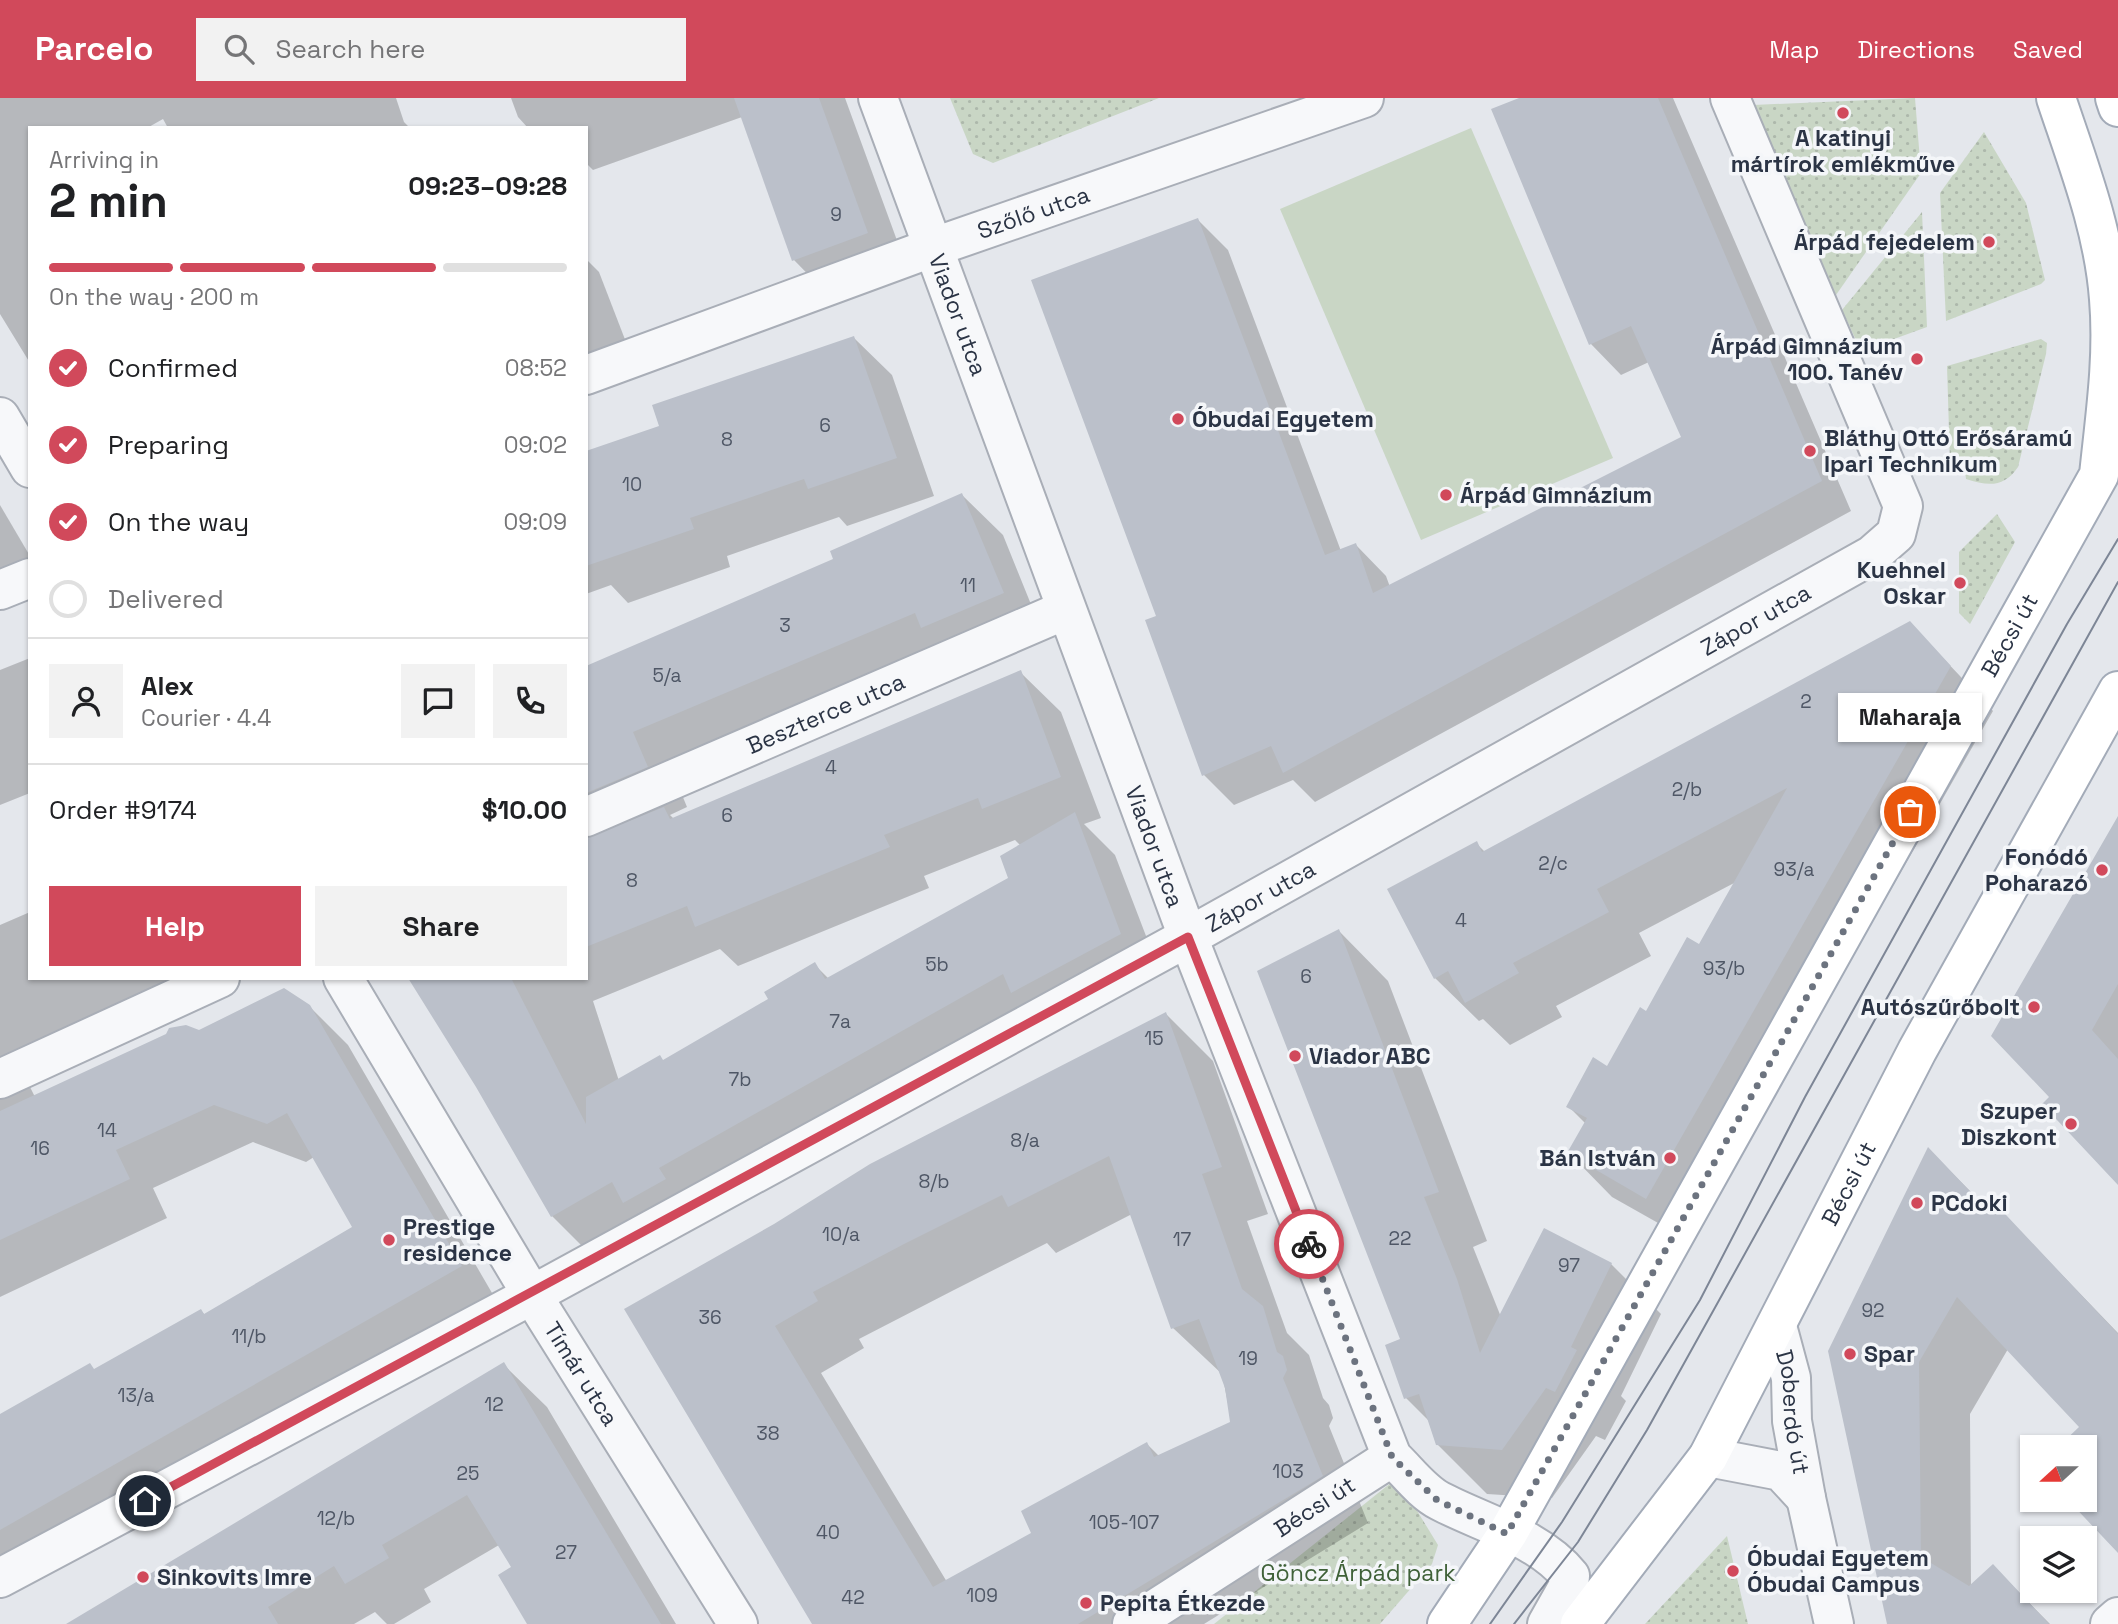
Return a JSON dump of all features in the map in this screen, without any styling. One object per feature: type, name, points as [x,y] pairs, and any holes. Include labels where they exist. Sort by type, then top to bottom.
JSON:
[{"type":"main road","points":[[2056,98],[2092,207],[2109,299],[2108,464]]},
{"type":"main road","points":[[2115,98],[2118,107]]},
{"type":"main road","name":"Bécsi út","points":[[1447,1624],[1507,1534],[2108,464]]},
{"type":"main road","name":"Bécsi út","points":[[1580,1624],[1708,1457],[1917,1051],[2118,691]]},
{"type":"street","name":"Viador utca","points":[[878,98],[1188,937],[1392,1457],[1437,1500],[1507,1534],[1561,1565],[1570,1576],[1569,1585],[1547,1624]]},
{"type":"street","name":"Szőlő utca","points":[[588,375],[934,247],[1364,98]]},
{"type":"street","name":"Zápor utca","points":[[0,1578],[532,1295],[1188,937],[1872,555],[1896,534],[1903,506],[1731,98]]},
{"type":"street","points":[[0,417],[28,465]]},
{"type":"street","points":[[0,590],[28,579]]},
{"type":"street","name":"Beszterce utca","points":[[588,816],[1065,610]]},
{"type":"street","points":[[0,1079],[216,980]]},
{"type":"street","name":"Tímár utca","points":[[344,980],[532,1295],[738,1624]]},
{"type":"street","name":"Doberdó út","points":[[1777,1326],[1791,1378],[1792,1420],[1834,1624]]},
{"type":"street","name":"Bécsi út","points":[[1132,1624],[1392,1457]]},
{"type":"street","name":"Doberdó út","points":[[1708,1457],[1781,1471],[1806,1498]]},
{"type":"street","points":[[2110,1624],[2118,1617]]},
{"type":"green space","points":[[950,98],[1159,98],[993,163],[973,154]]},
{"type":"green space","points":[[1915,98],[1921,173],[1836,295],[1753,105]]},
{"type":"green space","points":[[1471,128],[1613,458],[1421,540],[1280,209]]},
{"type":"green space","points":[[1984,132],[2026,203],[2045,280],[2041,284],[1946,321],[1940,193]]},
{"type":"green space","points":[[1922,212],[1927,327],[1861,351],[1842,310]]},
{"type":"green space","points":[[2041,339],[2047,343],[2046,354],[2018,467],[2007,479],[1995,484],[1966,479],[1964,463],[1950,463],[1947,366]]},
{"type":"green space","points":[[1997,514],[2015,542],[1970,624],[1959,613],[1959,552]]},
{"type":"green space","name":"Göncz Árpád park","points":[[1397,1478],[1438,1545],[1432,1564],[1380,1624],[1214,1624]]},
{"type":"green space","points":[[1727,1536],[1748,1624],[1645,1624]]},
{"type":"building","points":[[734,98],[819,98],[868,233],[792,261]]},
{"type":"building","points":[[1519,98],[1658,98],[1822,481],[1283,773],[1271,746],[1202,776],[1145,620],[1156,616],[1031,280],[1198,218],[1325,555],[1356,543],[1373,593],[1681,437],[1631,326],[1589,345],[1491,109]]},
{"type":"building","points":[[854,336],[897,458],[808,489],[804,479],[690,518],[694,529],[588,565],[588,450],[659,426],[652,405]]},
{"type":"building","points":[[962,493],[1004,593],[921,628],[915,613],[633,732],[648,767],[588,792],[588,665],[833,559],[830,551]]},
{"type":"building","points":[[1910,621],[1951,666],[1646,1199],[1567,1153],[1587,1118],[1566,1107],[1593,1057],[1607,1066],[1640,1007],[1646,1011],[1687,937],[1699,944],[1787,788],[1597,889],[1609,912],[1513,963],[1519,973],[1465,1003],[1448,971],[1434,979],[1387,889],[1477,841],[1482,852]]},
{"type":"building","points":[[1021,670],[1061,777],[982,809],[978,798],[884,835],[890,847],[695,927],[687,906],[588,946],[588,837],[664,807],[670,819]]},
{"type":"building","points":[[1075,812],[1121,934],[1011,993],[1003,974],[659,1168],[666,1179],[623,1203],[612,1182],[551,1217],[476,1087],[409,980],[512,980],[586,1124],[586,1097],[660,1055],[663,1060],[768,999],[764,992],[815,962],[825,979],[1008,878],[1000,856]]},
{"type":"building","points":[[2118,816],[2118,984],[2092,1030],[2118,1059],[2118,1185],[2042,1104],[2049,1097],[1991,1036]]},
{"type":"building","points":[[1339,929],[1439,1192],[1424,1197],[1457,1279],[1480,1353],[1544,1228],[1612,1263],[1571,1347],[1577,1350],[1555,1392],[1546,1388],[1502,1450],[1436,1445],[1419,1394],[1404,1399],[1385,1345],[1400,1339],[1257,971]]},
{"type":"building","points":[[284,988],[310,1005],[462,1266],[0,1530],[0,1414],[90,1363],[94,1369],[201,1309],[204,1314],[352,1227],[287,1113],[267,1124],[214,1105],[116,1150],[130,1179],[0,1240],[0,1111],[166,1034],[169,1028],[186,1025],[199,1030]]},
{"type":"building","points":[[1166,1012],[1222,1167],[1202,1174],[1242,1289],[1263,1306],[1277,1352],[1283,1356],[1287,1370],[1283,1378],[1323,1476],[1078,1624],[812,1624],[624,1309],[774,1224],[870,1164]],"holes":[[[1109,1156],[1171,1329],[1199,1319],[1225,1388],[1230,1422],[1154,1457],[1147,1442],[1021,1511],[1031,1533],[933,1587],[775,1326],[818,1301],[813,1292],[906,1243],[1002,1195],[1008,1207]]]},
{"type":"building","points":[[1928,1147],[1985,1207],[1992,1200],[2118,1334],[2118,1553],[2097,1531],[2097,1526],[2093,1526],[2079,1512],[2097,1512],[2097,1435],[2071,1435],[2079,1427],[1957,1297],[1919,1362],[1921,1557],[1969,1586],[1993,1564],[2020,1593],[2020,1603],[2029,1603],[2049,1624],[1887,1624],[1828,1351]]},
{"type":"building","points":[[504,1362],[661,1624],[527,1624],[498,1575],[511,1567],[467,1495],[382,1545],[389,1558],[345,1584],[334,1566],[268,1607],[278,1624],[66,1624]]},
{"type":"tram line","points":[[1490,1624],[1562,1522],[1700,1300],[1805,1097],[2067,624],[2118,539]]},
{"type":"tram line","points":[[1514,1624],[1578,1542],[1647,1430],[2118,582]]},
{"type":"way so far","points":[[1309,1244],[1392,1457],[1437,1500],[1507,1534],[1910,812]]},
{"type":"place","name":"A katinyi mártírok emlékműve","points":[[1843,113]]},
{"type":"place","name":"Árpád fejedelem","points":[[1989,242]]},
{"type":"place","name":"Árpád Gimnázium 100. Tanév","points":[[1917,359]]},
{"type":"place","name":"Óbudai Egyetem","points":[[1178,419]]},
{"type":"place","name":"Bláthy Ottó Erősáramú Ipari Technikum","points":[[1810,451]]},
{"type":"place","name":"Árpád Gimnázium","points":[[1446,495]]},
{"type":"place","name":"Kuehnel Oskar","points":[[1960,583]]},
{"type":"place","name":"Maharaja","points":[[1910,812]]},
{"type":"place","name":"Fonódó Poharazó","points":[[2102,870]]},
{"type":"place","name":"Autószűrőbolt","points":[[2034,1007]]},
{"type":"place","name":"Viador ABC","points":[[1295,1056]]},
{"type":"place","name":"Szuper Diszkont","points":[[2071,1124]]},
{"type":"place","name":"Bán István","points":[[1670,1158]]},
{"type":"place","name":"PCdoki","points":[[1917,1203]]},
{"type":"place","name":"Prestige residence","points":[[389,1240]]},
{"type":"place","name":"Spar","points":[[1850,1354]]},
{"type":"place","name":"Óbudai Egyetem Óbudai Campus","points":[[1733,1571]]},
{"type":"place","name":"Sinkovits Imre","points":[[143,1577]]},
{"type":"place","name":"Pepita Étkezde","points":[[1086,1603]]},
{"type":"route","points":[[145,1501],[556,1282],[1188,937],[1309,1244]]}]
